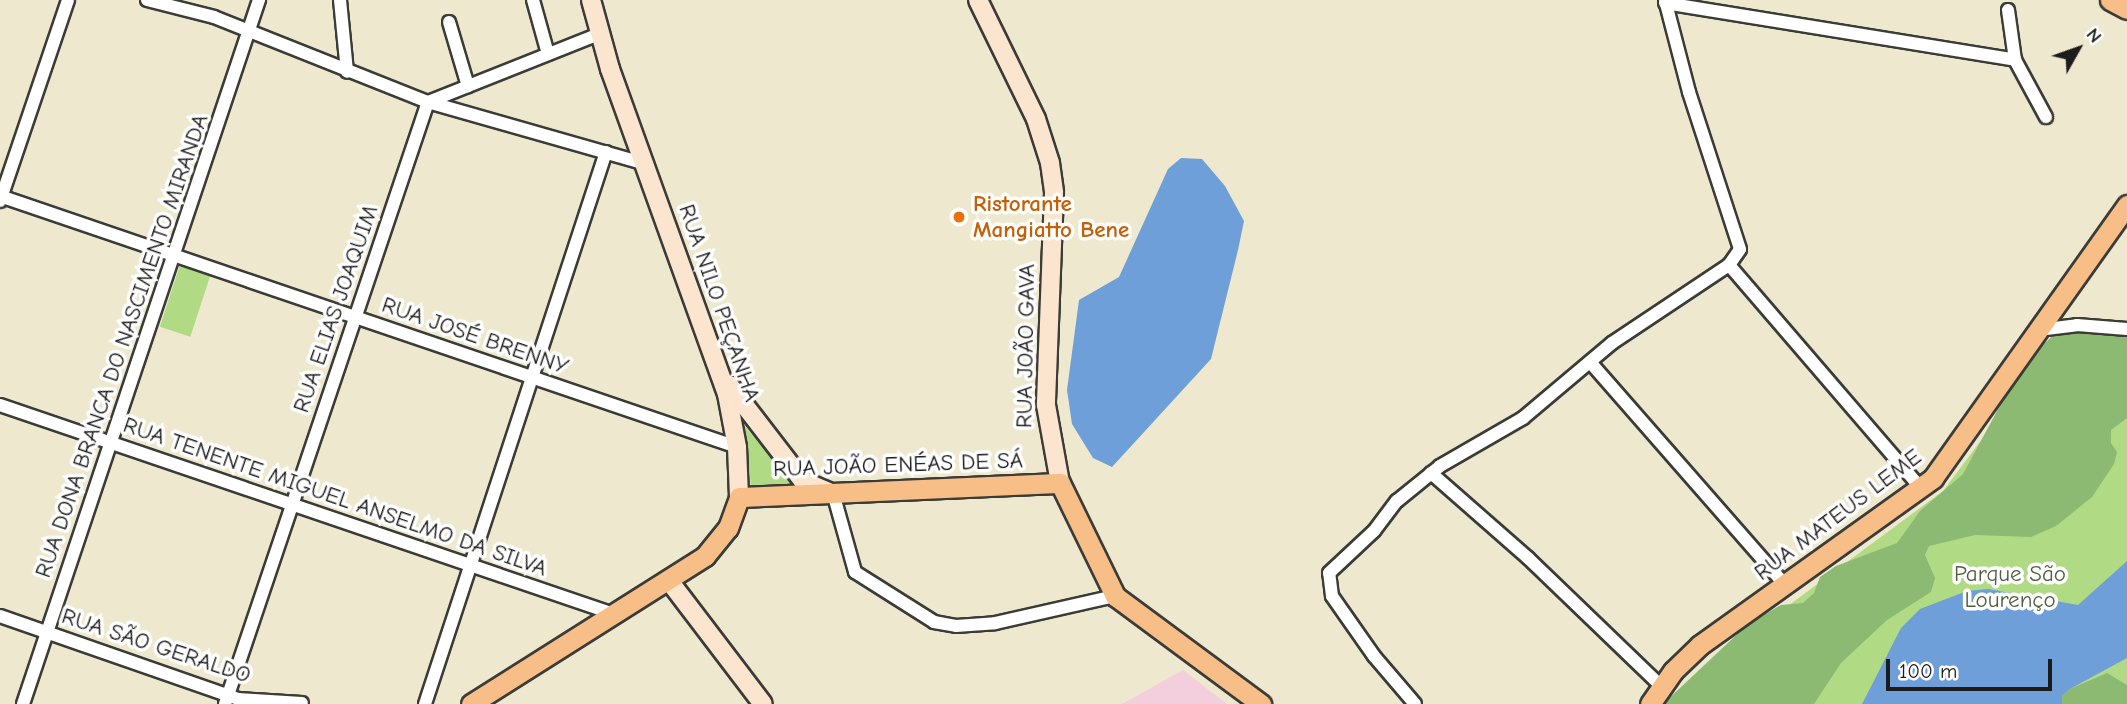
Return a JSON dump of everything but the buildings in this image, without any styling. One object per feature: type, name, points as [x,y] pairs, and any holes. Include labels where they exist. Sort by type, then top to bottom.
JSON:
[{"type":"main road","name":"RUA NILO PEÇANHA","points":[[471,704],[670,582],[718,543],[739,496],[737,447],[719,370],[599,34],[591,0]]},
{"type":"main road","name":"RUA JOÃO GAVA","points":[[978,0],[1036,119],[1050,163],[1054,193],[1046,405],[1060,483],[1115,596],[1261,704]]},
{"type":"main road","points":[[2110,0],[2127,9]]},
{"type":"main road","name":"RUA MATEUS LEME","points":[[1650,704],[1661,686],[1700,645],[1921,488],[1952,456],[2127,205]]},
{"type":"main road","points":[[719,370],[761,432],[803,481],[833,493]]},
{"type":"main road","name":"RUA JOÃO ENÉAS DE SÁ","points":[[739,496],[1060,483]]},
{"type":"main road","points":[[670,582],[763,704]]},
{"type":"street","points":[[1,198],[68,0]]},
{"type":"street","points":[[147,0],[251,31],[347,72],[428,102],[645,164]]},
{"type":"street","name":"RUA DONA BRANCA DO NASCIMENTO MIRANDA","points":[[23,704],[251,31],[259,0]]},
{"type":"street","points":[[340,0],[347,72]]},
{"type":"street","points":[[533,0],[548,54]]},
{"type":"street","points":[[1415,704],[1374,656],[1327,581],[1334,566],[1374,531],[1397,500],[1431,473],[1523,418],[1590,362],[1729,265],[1740,249],[1740,239],[1692,103],[1665,1],[2015,60]]},
{"type":"street","points":[[2008,10],[2015,60],[2046,117]]},
{"type":"street","points":[[449,22],[468,86]]},
{"type":"street","points":[[428,102],[599,34]]},
{"type":"street","name":"RUA ELIAS JOAQUIM","points":[[227,698],[428,102]]},
{"type":"street","points":[[425,704],[606,152]]},
{"type":"street","name":"RUA JOSÉ BRENNY","points":[[1,198],[737,447]]},
{"type":"street","points":[[1729,265],[1921,488]]},
{"type":"street","points":[[2038,330],[2077,325],[2127,329]]},
{"type":"street","points":[[1590,362],[1786,586]]},
{"type":"street","name":"RUA TENENTE MIGUEL ANSELMO DA SILVA","points":[[0,405],[617,615]]},
{"type":"street","points":[[1431,473],[1528,558],[1661,686]]},
{"type":"street","points":[[833,493],[855,572],[934,622],[956,626],[995,623],[1115,596]]},
{"type":"street","name":"RUA SÃO GERALDO","points":[[0,616],[227,698],[302,703]]},
{"type":"shaded area","points":[[1183,670],[1227,704],[1122,704]]},
{"type":"green space","points":[[180,265],[210,275],[190,337],[160,327]]},
{"type":"green space","points":[[2085,318],[2127,325],[2127,418],[2111,430],[2111,443],[2117,452],[2114,464],[2092,497],[2056,526],[2031,537],[1975,535],[1929,546],[1925,555],[1935,578],[1931,592],[1887,620],[1841,663],[1814,704],[1663,704],[1748,624],[1781,605],[1803,603],[1814,593],[1820,577],[1836,566],[1897,543],[1920,511],[1963,474],[2023,363],[2069,321]]},
{"type":"green space","name":"Parque São Lourenço","points":[[2127,338],[2127,704],[1676,704],[1723,654],[1943,491],[2046,354]]},
{"type":"green space","points":[[743,424],[796,488],[751,487]]},
{"type":"green space","points":[[2107,673],[2127,685],[2127,704],[2062,704],[2062,696],[2070,689]]},
{"type":"water","points":[[1181,158],[1202,159],[1225,186],[1244,221],[1238,250],[1211,359],[1112,467],[1093,458],[1072,424],[1067,390],[1079,300],[1119,277],[1168,169]]},
{"type":"water","points":[[2127,561],[2127,658],[2070,689],[2062,696],[2062,704],[1862,704],[1901,628],[1920,609],[1967,591],[1988,589],[2078,605]]},
{"type":"place","name":"Ristorante Mangiatto Bene","points":[[959,217]]}]
